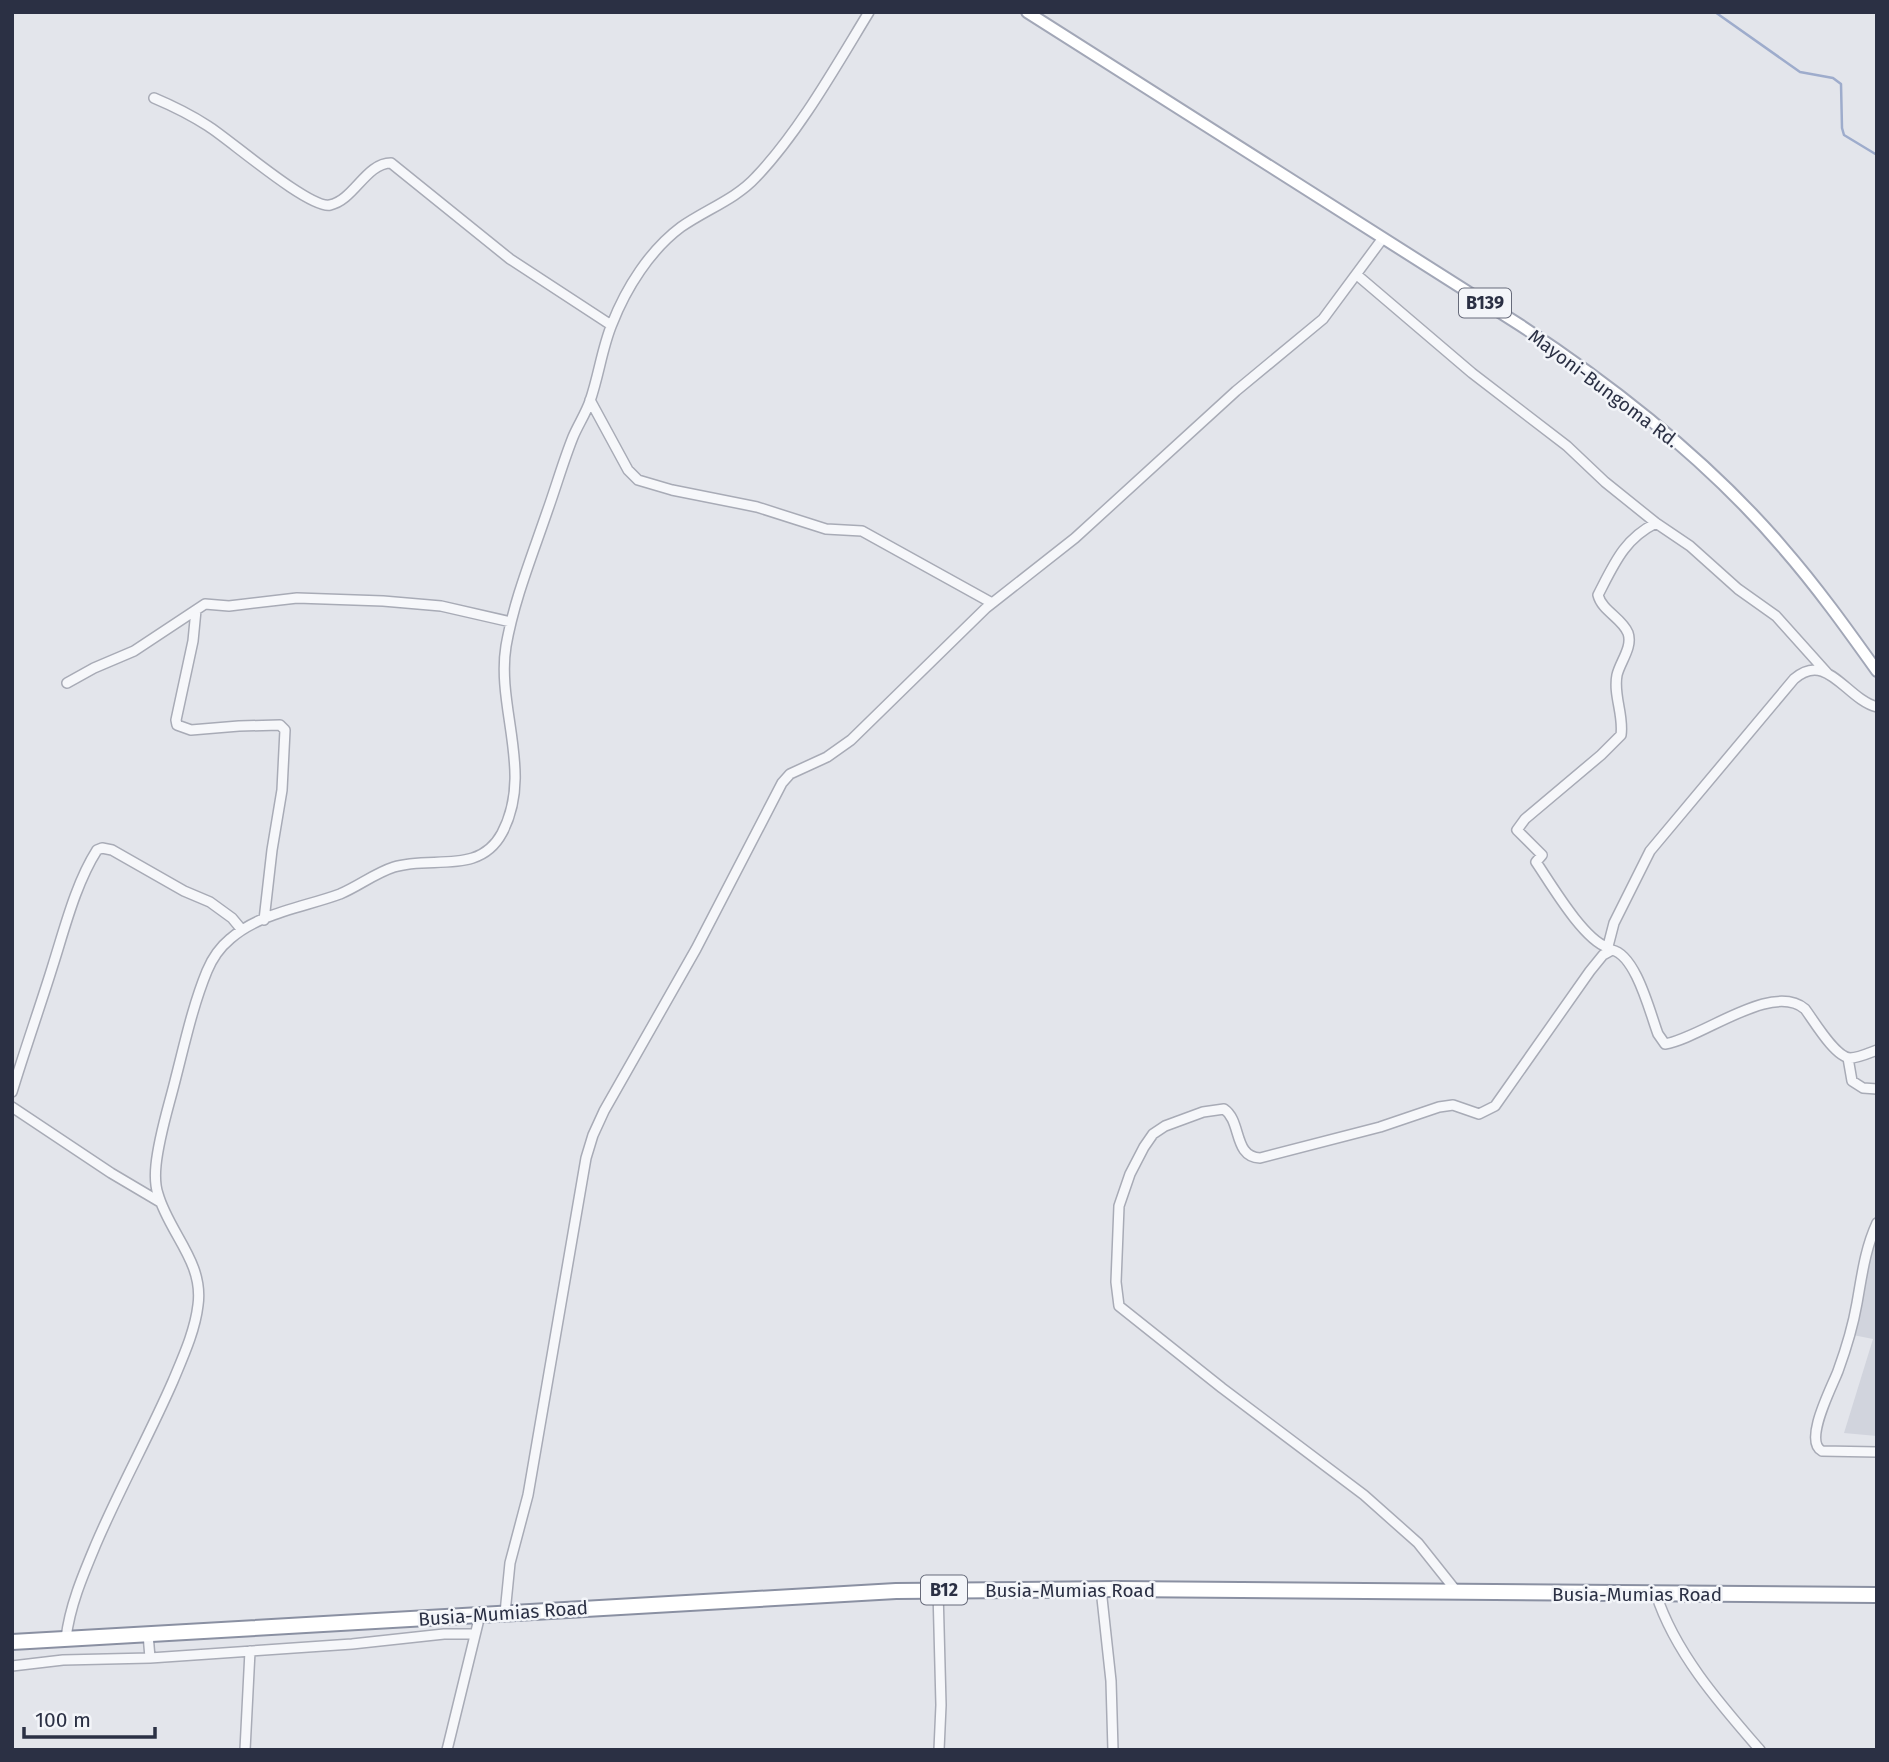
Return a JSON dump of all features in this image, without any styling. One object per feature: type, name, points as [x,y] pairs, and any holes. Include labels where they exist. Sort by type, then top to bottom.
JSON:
[{"type":"highway","name":"Busia-Mumias Road","points":[[12,1642],[818,1594],[938,1590],[1877,1595]]},
{"type":"main road","name":"Mayoni-Bungoma Rd.","points":[[1027,12],[1583,367],[1689,453],[1782,547],[1877,671]]},
{"type":"street","points":[[66,1639],[71,1609],[84,1574],[128,1473],[163,1404],[195,1321],[198,1278],[160,1202],[155,1180],[156,1161],[196,1003],[214,957],[225,943],[242,930],[346,891],[394,866],[468,860],[482,855],[495,844],[509,818],[515,769],[503,678],[511,622],[564,461],[590,400],[611,325],[632,285],[664,242],[681,227],[741,190],[759,174],[816,97],[869,12]]},
{"type":"street","points":[[155,98],[207,125],[290,186],[323,205],[334,203],[380,165],[391,163],[510,259],[611,325]]},
{"type":"street","points":[[505,1613],[510,1563],[528,1495],[586,1158],[599,1121],[696,949],[782,783],[790,774],[827,757],[850,740],[992,603],[1075,538],[1236,391],[1319,323],[1383,238]]},
{"type":"street","points":[[1357,275],[1472,373],[1560,440],[1599,477],[1656,523],[1690,546],[1738,589],[1776,616],[1828,674],[1860,700],[1877,707]]},
{"type":"street","points":[[590,400],[628,470],[638,480],[672,490],[757,507],[826,529],[862,531],[992,603]]},
{"type":"street","points":[[1656,523],[1634,536],[1622,549],[1598,595],[1629,636],[1630,643],[1616,681],[1621,735],[1525,819],[1517,830],[1542,855],[1536,862],[1584,929],[1607,950],[1620,952],[1632,967],[1658,1034],[1665,1044],[1763,1005],[1787,1000],[1800,1005],[1832,1046],[1848,1058],[1852,1081],[1863,1088],[1877,1089]]},
{"type":"street","points":[[67,683],[134,651],[209,604],[229,606],[297,598],[341,598],[441,606],[511,622]]},
{"type":"street","points":[[196,610],[177,725],[191,730],[277,725],[285,730],[282,790],[264,920]]},
{"type":"street","points":[[1458,1593],[1418,1543],[1364,1495],[1119,1306],[1116,1282],[1119,1206],[1130,1174],[1143,1147],[1153,1134],[1203,1112],[1222,1109],[1228,1111],[1243,1150],[1256,1158],[1380,1127],[1439,1107],[1453,1105],[1479,1114],[1495,1106],[1607,950],[1608,937],[1623,901],[1650,850],[1663,833],[1794,679],[1807,670],[1821,670],[1828,674]]},
{"type":"street","points":[[12,1092],[27,1039],[67,923],[97,850],[112,850],[184,891],[202,897],[224,912],[242,930]]},
{"type":"street","points":[[1848,1058],[1877,1050]]},
{"type":"street","points":[[12,1107],[160,1202]]},
{"type":"street","points":[[1877,1223],[1868,1242],[1846,1349],[1822,1411],[1814,1442],[1822,1451],[1877,1452]]},
{"type":"street","points":[[1101,1589],[1111,1681],[1113,1750]]},
{"type":"street","points":[[938,1590],[941,1692],[939,1750]]},
{"type":"street","points":[[1656,1594],[1678,1643],[1760,1750]]},
{"type":"street","points":[[447,1750],[480,1615]]},
{"type":"street","points":[[148,1634],[150,1658]]},
{"type":"street","points":[[12,1667],[62,1660],[150,1658],[352,1644],[444,1634],[475,1634]]},
{"type":"street","points":[[245,1750],[250,1651]]},
{"type":"shaded area","points":[[1877,1229],[1877,1436],[1844,1433],[1873,1339],[1853,1335],[1870,1245]]},
{"type":"waterway","points":[[1715,12],[1800,72],[1833,78],[1841,84],[1844,135],[1877,155]]}]
